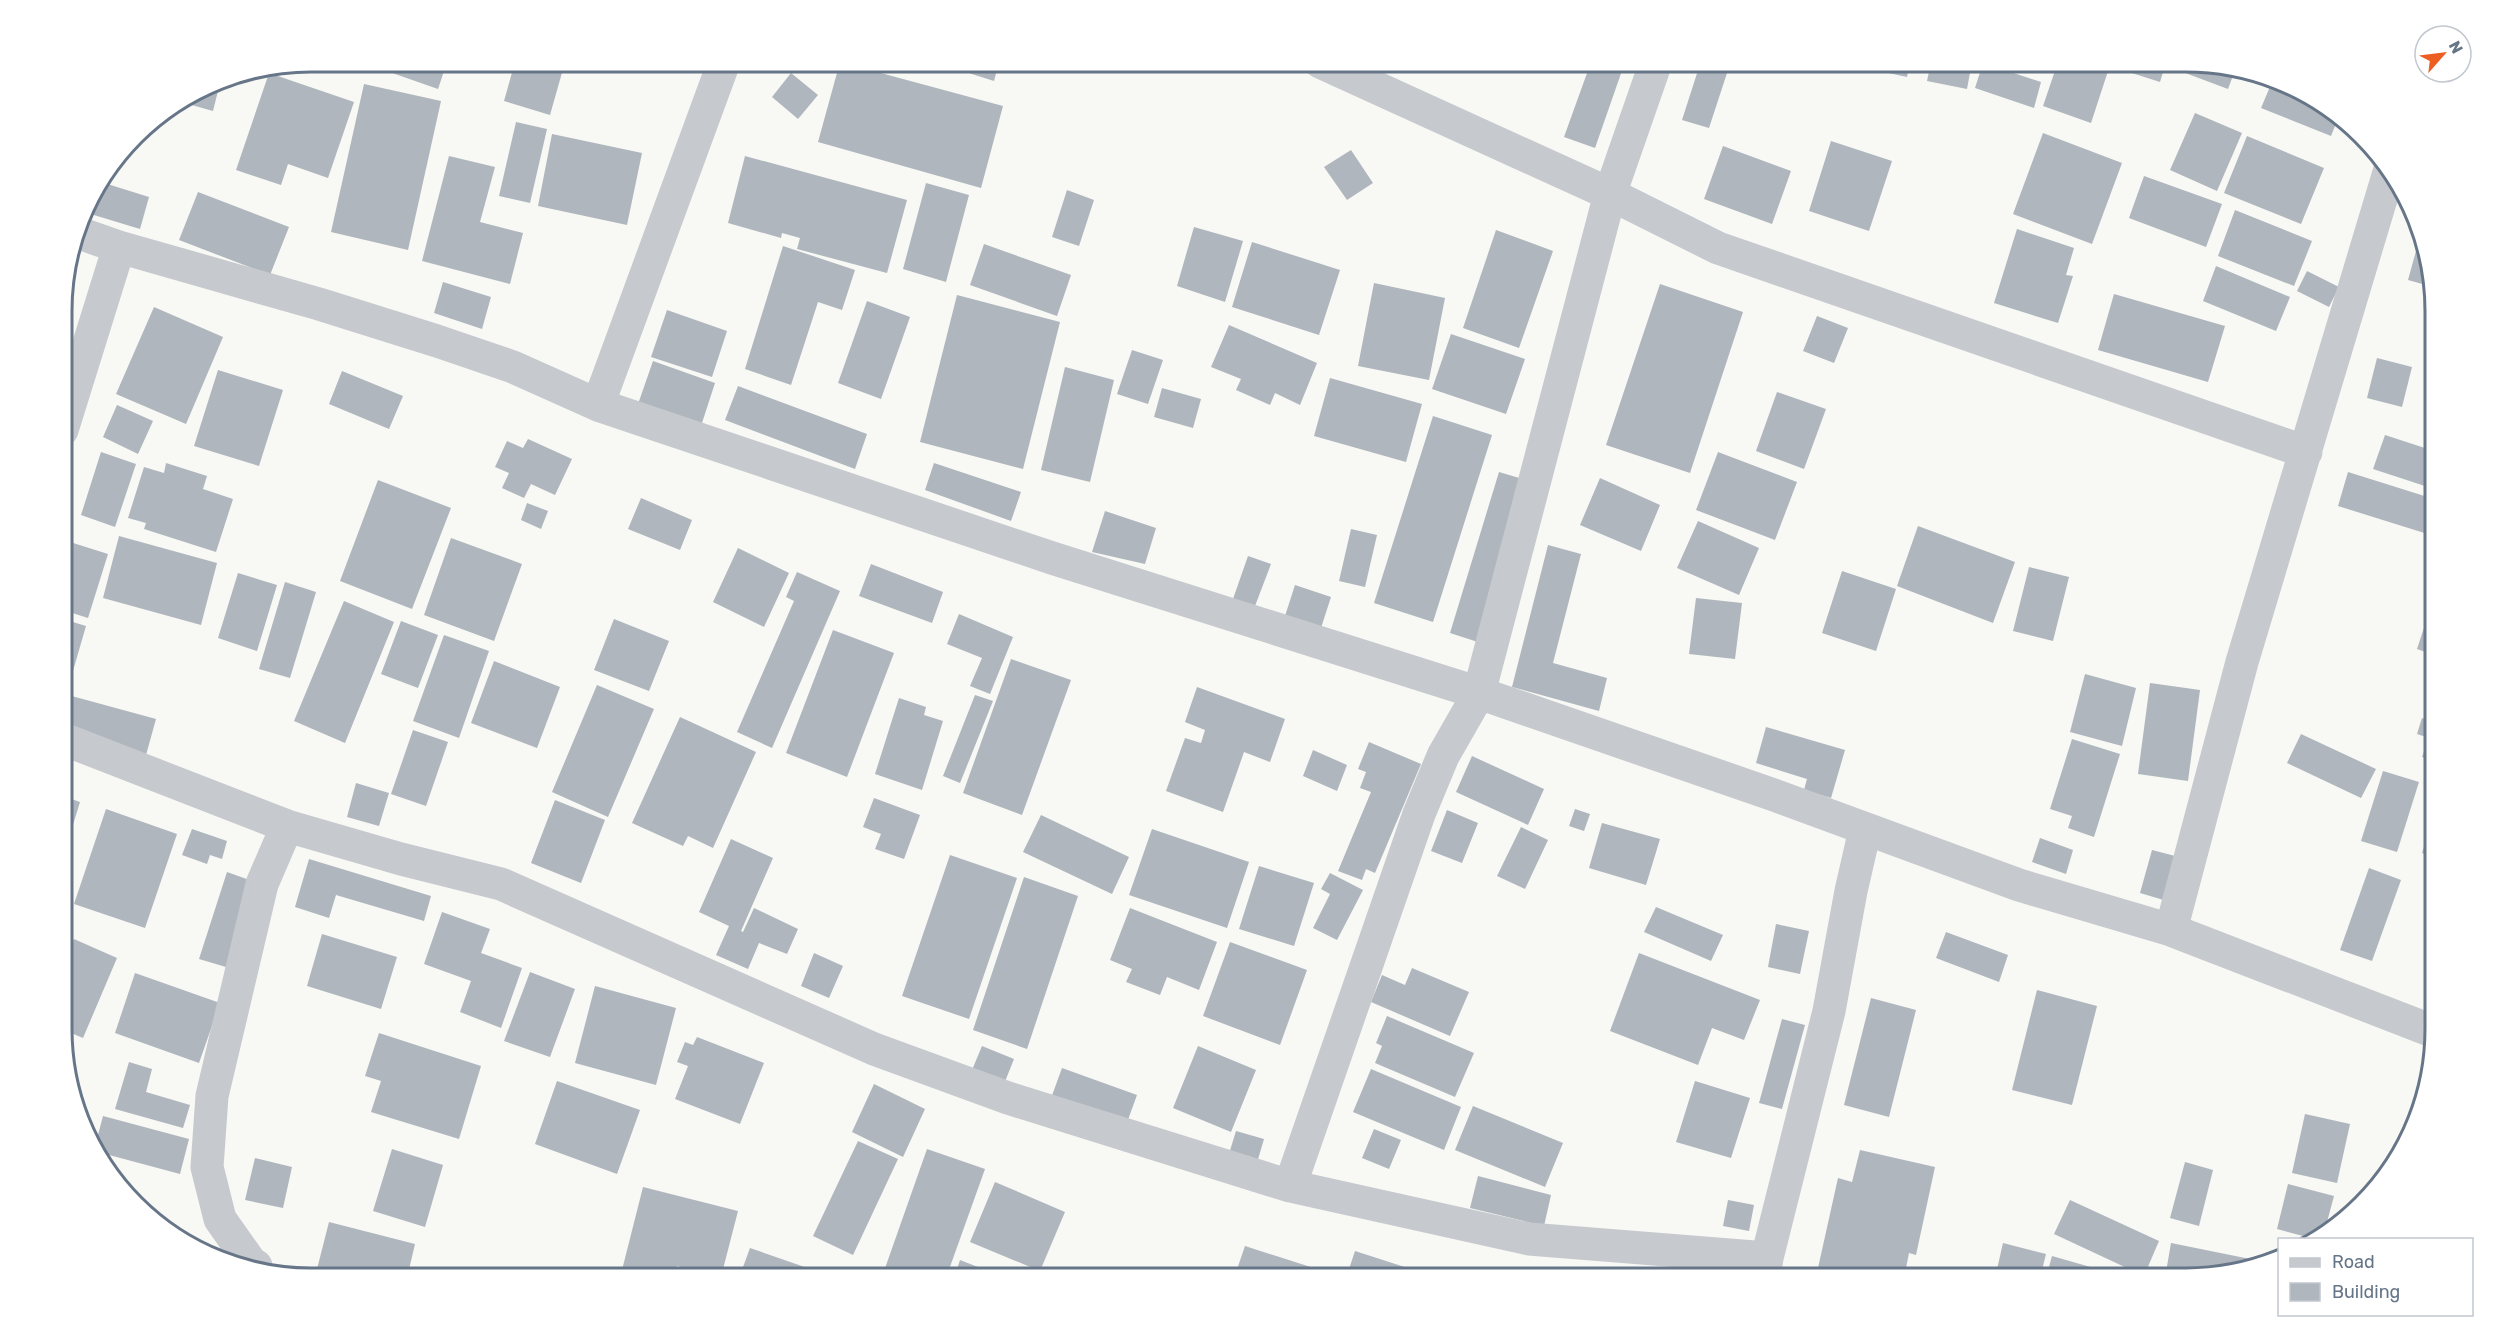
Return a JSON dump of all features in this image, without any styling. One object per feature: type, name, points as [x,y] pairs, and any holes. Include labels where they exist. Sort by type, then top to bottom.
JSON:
[{"type":"street","points":[[598,405],[720,72]]},
{"type":"street","points":[[1342,72],[1610,194],[1718,248],[2306,452]]},
{"type":"street","points":[[1290,1186],[1419,814],[1443,756],[1479,693],[1610,194],[1653,72]]},
{"type":"street","points":[[2171,930],[2242,662],[2387,181]]},
{"type":"street","points":[[85,235],[120,248],[319,304],[437,341],[513,367],[598,405],[1052,558],[1479,693],[1763,792],[2019,885],[2171,930],[2425,1028]]},
{"type":"street","points":[[72,399],[120,248]]},
{"type":"street","points":[[72,743],[287,826],[401,859],[501,884],[874,1049],[1008,1098],[1290,1186],[1529,1239],[1766,1268],[1829,1011],[1851,891],[1865,830]]},
{"type":"street","points":[[249,1260],[220,1219],[207,1167],[212,1096],[262,884],[287,826]]},
{"type":"building","points":[[389,72],[444,72],[438,89]]},
{"type":"building","points":[[512,72],[562,72],[550,115],[504,101]]},
{"type":"building","points":[[837,72],[877,72],[1003,106],[981,188],[818,142]]},
{"type":"building","points":[[966,72],[996,72],[994,81]]},
{"type":"building","points":[[1587,72],[1622,72],[1595,148],[1564,137]]},
{"type":"building","points":[[1697,72],[1727,73],[1709,128],[1682,120]]},
{"type":"building","points":[[1884,72],[1908,72],[1907,77]]},
{"type":"building","points":[[1929,72],[1970,72],[1967,89],[1927,81]]},
{"type":"building","points":[[1980,72],[2010,72],[2041,82],[2034,108],[1975,88]]},
{"type":"building","points":[[2055,72],[2108,72],[2091,123],[2043,106]]},
{"type":"building","points":[[2129,72],[2163,72],[2160,82]]},
{"type":"building","points":[[2183,72],[2232,77],[2228,89]]},
{"type":"building","points":[[791,73],[818,95],[798,119],[772,97]]},
{"type":"building","points":[[275,75],[354,102],[328,178],[288,164],[281,185],[236,170],[268,76]]},
{"type":"building","points":[[364,84],[441,101],[408,250],[331,232]]},
{"type":"building","points":[[2270,87],[2305,104],[2336,125],[2331,136],[2261,108]]},
{"type":"building","points":[[218,91],[213,111],[191,105]]},
{"type":"building","points":[[2195,113],[2242,133],[2217,191],[2170,170]]},
{"type":"building","points":[[516,122],[547,129],[530,203],[499,196]]},
{"type":"building","points":[[2043,133],[2122,163],[2092,244],[2013,214]]},
{"type":"building","points":[[552,134],[642,153],[627,225],[538,206]]},
{"type":"building","points":[[2247,136],[2324,168],[2301,224],[2224,193]]},
{"type":"building","points":[[1831,141],[1892,161],[1869,231],[1809,211]]},
{"type":"building","points":[[1723,146],[1791,171],[1772,224],[1704,199]]},
{"type":"building","points":[[1351,150],[1373,183],[1347,200],[1324,167]]},
{"type":"building","points":[[449,156],[495,167],[480,222],[523,233],[510,284],[422,261]]},
{"type":"building","points":[[745,156],[907,200],[887,273],[797,249],[800,238],[782,233],[781,238],[728,223]]},
{"type":"building","points":[[2144,176],[2222,204],[2206,247],[2129,218]]},
{"type":"building","points":[[926,183],[969,195],[946,282],[903,269]]},
{"type":"building","points":[[108,184],[149,197],[140,229],[93,215]]},
{"type":"building","points":[[1067,190],[1094,200],[1079,246],[1052,237]]},
{"type":"building","points":[[198,192],[289,227],[270,275],[179,240]]},
{"type":"building","points":[[2235,210],[2312,241],[2294,286],[2218,256]]},
{"type":"building","points":[[1194,227],[1243,241],[1225,302],[1177,286]]},
{"type":"building","points":[[2017,229],[2074,248],[2066,275],[2073,276],[2058,323],[1994,303]]},
{"type":"building","points":[[1496,230],[1553,251],[1519,348],[1463,328]]},
{"type":"building","points":[[1252,242],[1340,270],[1319,335],[1232,307]]},
{"type":"building","points":[[984,244],[1071,275],[1057,316],[970,285]]},
{"type":"building","points":[[783,246],[855,270],[842,310],[818,302],[791,385],[745,369]]},
{"type":"building","points":[[2417,248],[2423,284],[2408,280]]},
{"type":"building","points":[[2216,266],[2290,297],[2276,331],[2203,301]]},
{"type":"building","points":[[2307,271],[2339,287],[2329,307],[2297,291]]},
{"type":"building","points":[[443,282],[491,297],[482,329],[434,313]]},
{"type":"building","points":[[1374,283],[1445,298],[1429,380],[1358,366]]},
{"type":"building","points":[[1660,284],[1743,312],[1690,473],[1606,445]]},
{"type":"building","points":[[2114,294],[2225,326],[2208,382],[2098,350]]},
{"type":"building","points":[[957,295],[1060,322],[1023,469],[920,442]]},
{"type":"building","points":[[867,301],[910,317],[881,399],[838,383]]},
{"type":"building","points":[[154,307],[223,337],[186,424],[116,394]]},
{"type":"building","points":[[667,310],[727,331],[712,377],[651,357]]},
{"type":"building","points":[[1817,316],[1848,328],[1834,363],[1803,351]]},
{"type":"building","points":[[1229,325],[1317,363],[1300,405],[1275,393],[1270,405],[1236,390],[1241,379],[1211,367]]},
{"type":"building","points":[[1451,334],[1525,359],[1506,414],[1432,389]]},
{"type":"building","points":[[1132,350],[1163,360],[1148,404],[1117,394]]},
{"type":"building","points":[[2377,358],[2412,367],[2402,407],[2367,398]]},
{"type":"building","points":[[653,361],[715,383],[700,429],[637,407]]},
{"type":"building","points":[[1065,367],[1114,380],[1090,482],[1041,470]]},
{"type":"building","points":[[218,370],[283,390],[259,466],[194,446]]},
{"type":"building","points":[[342,371],[403,396],[389,429],[329,404]]},
{"type":"building","points":[[1330,378],[1422,404],[1406,462],[1314,436]]},
{"type":"building","points":[[738,386],[867,434],[855,469],[725,420]]},
{"type":"building","points":[[1162,388],[1201,399],[1193,428],[1154,417]]},
{"type":"building","points":[[1777,392],[1826,409],[1804,469],[1756,451]]},
{"type":"building","points":[[117,405],[153,421],[138,454],[103,437]]},
{"type":"building","points":[[1433,416],[1492,435],[1433,622],[1374,603]]},
{"type":"building","points":[[2385,435],[2425,448],[2425,486],[2373,469]]},
{"type":"building","points":[[528,439],[572,459],[555,495],[531,484],[524,498],[502,488],[509,473],[495,467],[507,441],[523,448]]},
{"type":"building","points":[[101,452],[136,464],[115,527],[81,515]]},
{"type":"building","points":[[1718,452],[1797,482],[1775,540],[1696,510]]},
{"type":"building","points":[[166,463],[207,476],[203,489],[233,499],[216,552],[144,529],[146,523],[128,518],[144,467],[164,473]]},
{"type":"building","points":[[934,463],[1021,492],[1011,521],[925,490]]},
{"type":"building","points":[[1499,472],[1533,482],[1484,644],[1450,633]]},
{"type":"building","points":[[2348,472],[2425,496],[2425,533],[2338,506]]},
{"type":"building","points":[[1600,478],[1660,505],[1641,551],[1580,525]]},
{"type":"building","points":[[378,480],[451,508],[412,609],[340,581]]},
{"type":"building","points":[[641,498],[692,520],[680,550],[628,529]]},
{"type":"building","points":[[527,503],[548,511],[541,529],[521,520]]},
{"type":"building","points":[[1105,511],[1156,528],[1145,564],[1092,552]]},
{"type":"building","points":[[1698,521],[1759,548],[1739,595],[1677,568]]},
{"type":"building","points":[[1918,526],[2015,562],[1993,623],[1897,586]]},
{"type":"building","points":[[1351,529],[1377,535],[1365,587],[1339,581]]},
{"type":"building","points":[[119,536],[217,563],[201,625],[103,598]]},
{"type":"building","points":[[451,538],[522,564],[494,641],[424,615]]},
{"type":"building","points":[[72,543],[108,554],[88,618],[72,613]]},
{"type":"building","points":[[1548,545],[1581,554],[1553,663],[1607,678],[1599,711],[1512,687]]},
{"type":"building","points":[[738,548],[789,573],[764,627],[713,602]]},
{"type":"building","points":[[1248,556],[1271,564],[1255,606],[1233,599]]},
{"type":"building","points":[[871,564],[943,592],[932,623],[859,596]]},
{"type":"building","points":[[2029,567],[2069,577],[2053,641],[2013,631]]},
{"type":"building","points":[[1842,571],[1896,589],[1876,651],[1822,633]]},
{"type":"building","points":[[797,572],[840,591],[772,748],[737,732],[794,601],[786,597]]},
{"type":"building","points":[[238,573],[277,585],[257,651],[218,638]]},
{"type":"building","points":[[285,582],[316,592],[290,678],[259,669]]},
{"type":"building","points":[[1295,585],[1331,597],[1320,631],[1284,619]]},
{"type":"building","points":[[1696,598],[1742,603],[1735,659],[1689,654]]},
{"type":"building","points":[[344,601],[394,622],[345,743],[294,721]]},
{"type":"building","points":[[959,614],[1013,637],[990,694],[970,686],[982,658],[947,644]]},
{"type":"building","points":[[614,619],[669,641],[649,691],[594,670]]},
{"type":"building","points":[[401,621],[438,635],[418,688],[381,674]]},
{"type":"building","points":[[72,622],[86,626],[72,674]]},
{"type":"building","points":[[2425,625],[2425,652],[2417,649]]},
{"type":"building","points":[[833,630],[894,653],[847,777],[786,753]]},
{"type":"building","points":[[444,635],[489,651],[459,738],[413,721]]},
{"type":"building","points":[[1011,659],[1071,680],[1022,815],[963,793]]},
{"type":"building","points":[[494,661],[560,687],[537,748],[471,723]]},
{"type":"building","points":[[2085,674],[2136,688],[2122,746],[2070,732]]},
{"type":"building","points":[[2150,683],[2200,690],[2188,781],[2138,774]]},
{"type":"building","points":[[597,685],[654,709],[608,817],[552,792]]},
{"type":"building","points":[[1197,687],[1285,719],[1270,762],[1244,752],[1223,812],[1166,791],[1185,738],[1201,743],[1205,730],[1185,722]]},
{"type":"building","points":[[975,695],[993,701],[960,783],[943,776]]},
{"type":"building","points":[[72,696],[156,719],[146,755],[72,734]]},
{"type":"building","points":[[899,698],[926,707],[924,715],[943,721],[922,790],[875,774]]},
{"type":"building","points":[[680,717],[756,752],[713,848],[688,836],[683,846],[632,823]]},
{"type":"building","points":[[2422,718],[2425,719],[2425,737],[2417,734]]},
{"type":"building","points":[[1766,727],[1845,750],[1831,798],[1804,790],[1807,779],[1756,763]]},
{"type":"building","points":[[413,730],[448,742],[426,806],[391,794]]},
{"type":"building","points":[[2301,734],[2376,769],[2361,798],[2287,763]]},
{"type":"building","points":[[2072,739],[2120,754],[2094,837],[2068,828],[2072,816],[2050,809]]},
{"type":"building","points":[[1369,742],[1421,764],[1375,873],[1366,869],[1362,880],[1338,871],[1371,792],[1360,788],[1366,772],[1358,769]]},
{"type":"building","points":[[1313,750],[1347,765],[1337,791],[1303,776]]},
{"type":"building","points":[[1472,756],[1544,789],[1528,825],[1456,792]]},
{"type":"building","points":[[2383,771],[2419,782],[2397,852],[2361,841]]},
{"type":"building","points":[[356,783],[389,793],[379,826],[347,817]]},
{"type":"building","points":[[874,798],[920,815],[904,859],[875,849],[881,834],[863,827]]},
{"type":"building","points":[[72,799],[80,802],[72,828]]},
{"type":"building","points":[[555,800],[605,820],[581,883],[531,863]]},
{"type":"building","points":[[106,809],[177,834],[145,928],[74,904]]},
{"type":"building","points":[[1575,809],[1590,814],[1584,831],[1569,826]]},
{"type":"building","points":[[1447,810],[1478,823],[1462,863],[1431,851]]},
{"type":"building","points":[[1041,815],[1129,857],[1112,894],[1023,852]]},
{"type":"building","points":[[1602,823],[1660,839],[1646,885],[1589,868]]},
{"type":"building","points":[[1521,827],[1548,840],[1525,889],[1497,876]]},
{"type":"building","points":[[192,829],[227,841],[222,859],[210,855],[207,864],[182,855]]},
{"type":"building","points":[[1152,829],[1249,862],[1227,928],[1129,895]]},
{"type":"building","points":[[2040,838],[2073,850],[2066,874],[2032,862]]},
{"type":"building","points":[[731,839],[773,858],[741,931],[743,932],[754,908],[798,929],[787,954],[759,943],[748,969],[716,955],[729,926],[699,912]]},
{"type":"building","points":[[2152,850],[2179,857],[2167,901],[2140,893]]},
{"type":"building","points":[[950,855],[1017,878],[969,1019],[902,996]]},
{"type":"building","points":[[309,859],[431,896],[424,921],[336,895],[329,918],[295,907]]},
{"type":"building","points":[[1259,866],[1314,883],[1294,946],[1239,929]]},
{"type":"building","points":[[2369,868],[2401,880],[2372,961],[2340,950]]},
{"type":"building","points":[[227,872],[255,882],[226,967],[199,959]]},
{"type":"building","points":[[1330,873],[1363,890],[1337,940],[1313,928],[1330,894],[1321,889]]},
{"type":"building","points":[[1024,877],[1078,896],[1027,1049],[973,1030]]},
{"type":"building","points":[[1656,907],[1723,935],[1711,961],[1644,932]]},
{"type":"building","points":[[1130,908],[1217,942],[1199,990],[1167,977],[1160,995],[1126,982],[1132,969],[1110,960]]},
{"type":"building","points":[[442,912],[490,929],[481,953],[522,968],[501,1028],[460,1012],[471,981],[424,964]]},
{"type":"building","points":[[1776,924],[1809,931],[1800,974],[1768,967]]},
{"type":"building","points":[[1946,932],[2008,955],[1999,982],[1936,958]]},
{"type":"building","points":[[322,934],[397,957],[381,1009],[307,986]]},
{"type":"building","points":[[74,939],[117,958],[83,1038],[72,1033],[72,944]]},
{"type":"building","points":[[1230,942],[1307,970],[1280,1045],[1203,1016]]},
{"type":"building","points":[[814,953],[843,966],[829,998],[801,986]]},
{"type":"building","points":[[1639,953],[1760,1000],[1744,1040],[1712,1028],[1698,1065],[1610,1031]]},
{"type":"building","points":[[1412,968],[1469,992],[1450,1036],[1371,1002],[1382,975],[1405,985]]},
{"type":"building","points":[[530,972],[575,989],[550,1057],[504,1041]]},
{"type":"building","points":[[135,973],[220,1003],[199,1063],[115,1033]]},
{"type":"building","points":[[595,986],[676,1008],[656,1085],[575,1063]]},
{"type":"building","points":[[2037,990],[2097,1006],[2072,1105],[2012,1090]]},
{"type":"building","points":[[1871,998],[1916,1010],[1889,1117],[1844,1105]]},
{"type":"building","points":[[1387,1016],[1474,1053],[1455,1097],[1375,1063],[1382,1046],[1376,1043]]},
{"type":"building","points":[[1782,1019],[1805,1025],[1782,1109],[1759,1103]]},
{"type":"building","points":[[379,1033],[481,1066],[459,1139],[371,1112],[381,1081],[365,1076]]},
{"type":"building","points":[[697,1037],[764,1063],[740,1124],[675,1099],[688,1066],[677,1062],[685,1042],[693,1045]]},
{"type":"building","points":[[982,1046],[1014,1059],[1004,1084],[972,1070]]},
{"type":"building","points":[[1198,1046],[1256,1070],[1231,1132],[1173,1108]]},
{"type":"building","points":[[129,1062],[152,1069],[146,1092],[190,1105],[183,1128],[115,1109]]},
{"type":"building","points":[[1062,1068],[1137,1095],[1125,1128],[1050,1101]]},
{"type":"building","points":[[1371,1069],[1461,1107],[1444,1150],[1353,1112]]},
{"type":"building","points":[[557,1081],[640,1110],[617,1174],[535,1144]]},
{"type":"building","points":[[1695,1081],[1750,1098],[1731,1158],[1676,1142]]},
{"type":"building","points":[[874,1084],[925,1109],[903,1157],[852,1132]]},
{"type":"building","points":[[1473,1106],[1563,1143],[1545,1187],[1455,1150]]},
{"type":"building","points":[[2305,1114],[2350,1124],[2337,1183],[2292,1173]]},
{"type":"building","points":[[103,1116],[189,1139],[180,1174],[108,1155],[98,1136]]},
{"type":"building","points":[[1374,1129],[1401,1140],[1389,1169],[1362,1158]]},
{"type":"building","points":[[1236,1131],[1264,1139],[1256,1166],[1228,1157]]},
{"type":"building","points":[[858,1141],[898,1159],[853,1255],[813,1236]]},
{"type":"building","points":[[392,1149],[443,1165],[425,1227],[373,1211]]},
{"type":"building","points":[[927,1149],[985,1169],[950,1268],[885,1268]]},
{"type":"building","points":[[1860,1150],[1935,1167],[1916,1255],[1909,1253],[1906,1268],[1818,1268],[1838,1178],[1852,1182]]},
{"type":"building","points":[[255,1158],[292,1167],[283,1208],[245,1200]]},
{"type":"building","points":[[2185,1162],[2213,1170],[2199,1226],[2170,1218]]},
{"type":"building","points":[[1478,1176],[1551,1195],[1544,1226],[1470,1208]]},
{"type":"building","points":[[995,1182],[1065,1212],[1041,1268],[1033,1268],[970,1242]]},
{"type":"building","points":[[2288,1184],[2334,1196],[2327,1222],[2319,1228],[2304,1236],[2277,1229]]},
{"type":"building","points":[[643,1187],[738,1211],[723,1268],[677,1266],[676,1268],[623,1268]]},
{"type":"building","points":[[1728,1200],[1754,1205],[1749,1231],[1723,1226]]},
{"type":"building","points":[[2070,1200],[2159,1241],[2147,1268],[2127,1268],[2054,1234]]},
{"type":"building","points":[[329,1222],[415,1244],[409,1268],[317,1268]]},
{"type":"building","points":[[2003,1243],[2046,1254],[2042,1268],[1997,1268]]},
{"type":"building","points":[[2171,1243],[2251,1259],[2217,1266],[2167,1268]]},
{"type":"building","points":[[1245,1246],[1314,1268],[1237,1268]]},
{"type":"building","points":[[750,1248],[808,1268],[743,1268]]},
{"type":"building","points":[[1355,1251],[1408,1268],[1349,1268]]},
{"type":"building","points":[[2052,1256],[2094,1268],[2049,1268]]},
{"type":"building","points":[[960,1260],[980,1268],[957,1268]]}]
